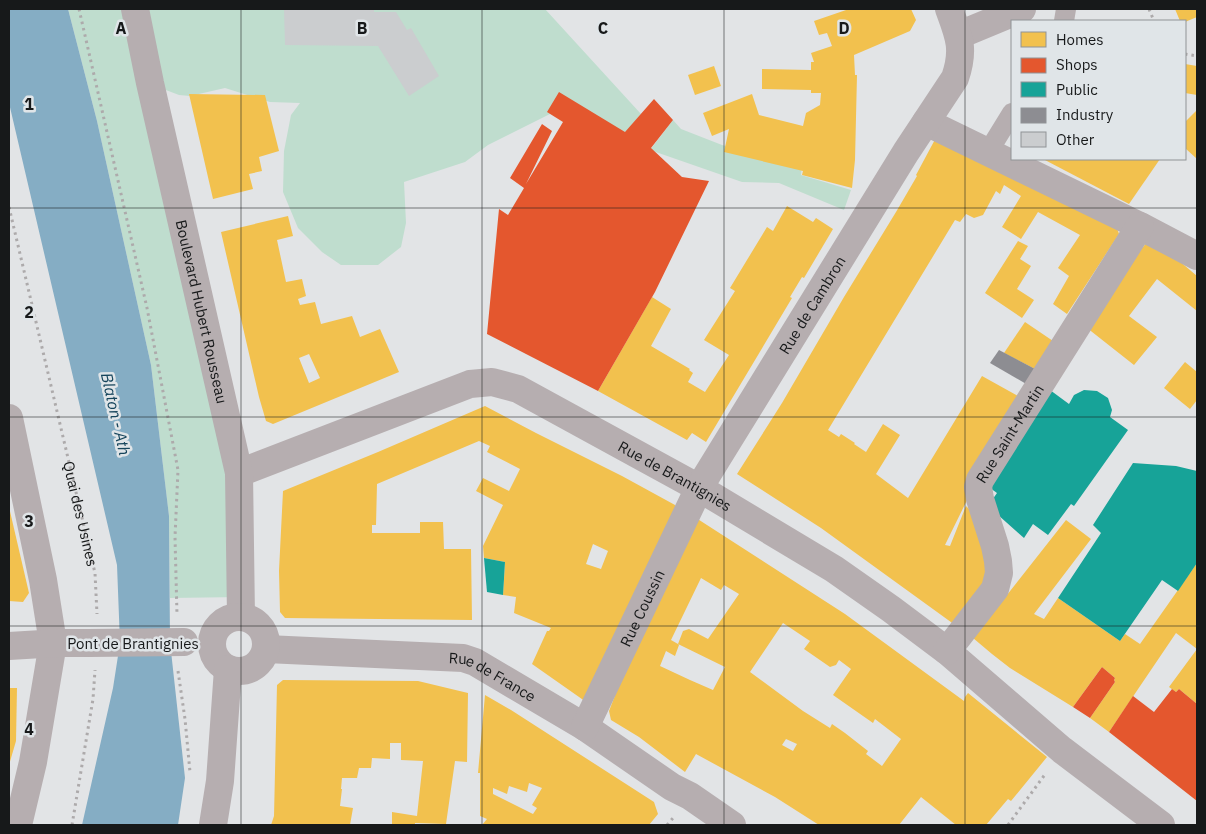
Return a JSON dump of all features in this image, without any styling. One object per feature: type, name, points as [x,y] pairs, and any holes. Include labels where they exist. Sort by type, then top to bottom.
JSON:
[{"type":"street","name":"Boulevard Hubert Rousseau","points":[[136,9],[150,83],[239,473],[241,617]]},
{"type":"street","name":"Rue de Cambron","points":[[699,488],[901,160],[955,78],[961,55],[958,35],[949,9]]},
{"type":"street","points":[[958,35],[1022,9]]},
{"type":"street","points":[[988,152],[1011,115]]},
{"type":"street","points":[[926,122],[1140,226],[1197,256]]},
{"type":"street","name":"Rue Saint-Martin","points":[[947,651],[995,589],[999,573],[995,546],[980,499],[978,487],[980,480],[1140,226]]},
{"type":"street","name":"Rue de Brantignies","points":[[239,473],[470,384],[492,382],[518,389],[699,488],[834,569],[947,651],[1062,750],[1161,825]]},
{"type":"street","points":[[9,418],[43,580],[54,643],[33,762],[18,825]]},
{"type":"street","name":"Rue Coussin","points":[[585,727],[699,488]]},
{"type":"street","points":[[241,617],[250,619],[263,631],[266,649],[258,663],[252,668],[236,671],[228,669],[217,660],[212,642],[217,628],[223,622],[241,617]]},
{"type":"street","name":"Pont de Brantignies","points":[[54,643],[92,652],[180,632],[212,642]]},
{"type":"street","points":[[9,634],[54,643]]},
{"type":"street","points":[[9,646],[54,643]]},
{"type":"street","name":"Rue de France","points":[[266,649],[463,658],[475,662],[585,727],[672,787],[690,796],[732,825]]},
{"type":"street","points":[[213,825],[220,781],[228,669]]},
{"type":"path","points":[[79,9],[147,308],[178,470],[175,537],[180,632]]},
{"type":"path","name":"Quai des Usines","points":[[9,207],[95,573],[96,616]]},
{"type":"path","points":[[72,825],[93,699],[92,652]]},
{"type":"path","points":[[178,670],[190,776]]},
{"type":"path","points":[[1008,825],[1062,750]]},
{"type":"green space","points":[[68,9],[545,9],[641,114],[624,134],[562,108],[488,145],[465,162],[404,182],[406,223],[401,247],[378,265],[341,265],[322,252],[298,228],[283,192],[284,151],[291,115],[300,103],[270,102],[225,88],[190,96],[179,95],[150,84],[239,473],[241,597],[170,598],[169,516],[151,365],[97,121]]},
{"type":"green space","points":[[673,120],[681,129],[722,145],[802,165],[801,175],[851,190],[844,210],[779,183],[742,182],[650,150]]},
{"type":"water","name":"Blaton - Ath","points":[[9,9],[68,9],[97,121],[151,365],[169,516],[170,642],[185,778],[178,825],[82,825],[113,688],[120,643],[117,565],[9,103]]},
{"type":"building: Homes","points":[[849,9],[911,9],[916,20],[910,31],[854,55],[855,75],[857,75],[855,160],[852,188],[802,175],[803,171],[724,152],[729,129],[712,136],[703,113],[752,94],[759,115],[803,126],[806,113],[820,105],[821,93],[811,93],[811,90],[762,89],[762,69],[811,70],[811,62],[814,62],[811,53],[832,46],[827,33],[819,35],[814,21]]},
{"type":"building: Homes","points":[[1175,9],[1197,9],[1197,17],[1186,22],[1186,20],[1180,20]]},
{"type":"building: Homes","points":[[1186,64],[1197,66],[1197,95],[1186,93]]},
{"type":"building: Homes","points":[[714,66],[721,86],[695,95],[688,75]]},
{"type":"building: Homes","points":[[189,94],[265,95],[279,151],[259,157],[262,171],[249,174],[253,189],[213,199]]},
{"type":"building: Homes","points":[[1197,110],[1197,159],[1186,149],[1186,121]]},
{"type":"building: Homes","points":[[939,132],[1116,225],[1119,234],[1067,314],[1053,304],[1069,276],[1058,268],[1080,235],[1038,212],[1021,239],[1002,227],[1021,196],[1004,185],[1000,194],[996,191],[983,215],[974,218],[966,214],[960,222],[955,220],[828,430],[839,437],[841,434],[866,452],[883,424],[900,435],[876,474],[908,498],[982,376],[1020,397],[995,443],[945,545],[950,546],[966,506],[980,520],[992,570],[955,625],[821,528],[737,474],[782,403],[896,212]]},
{"type":"building: Homes","points":[[1045,160],[1159,160],[1129,204]]},
{"type":"building: Homes","points":[[787,206],[813,222],[816,218],[833,229],[804,278],[802,277],[790,297],[792,298],[706,442],[692,433],[687,440],[598,391],[652,297],[671,309],[651,346],[690,369],[693,373],[688,382],[705,392],[729,355],[704,340],[735,291],[730,288],[767,227],[773,231]]},
{"type":"building: Homes","points":[[288,216],[293,236],[277,240],[286,282],[302,279],[306,296],[298,299],[300,305],[315,302],[321,324],[352,316],[360,337],[380,329],[399,372],[273,424],[266,421],[221,232]],"holes":[[[309,354],[320,378],[309,383],[299,358]]]},
{"type":"building: Homes","points":[[1151,237],[1197,276],[1197,311],[1157,279],[1129,316],[1157,337],[1134,365],[1082,324]]},
{"type":"building: Homes","points":[[1018,241],[1028,246],[1020,259],[1031,266],[1017,289],[1034,300],[1022,318],[985,293]]},
{"type":"building: Homes","points":[[1025,322],[1053,341],[1037,370],[1004,353]]},
{"type":"building: Homes","points":[[1185,362],[1197,372],[1197,400],[1190,409],[1164,388]]},
{"type":"building: Homes","points":[[485,406],[675,505],[677,511],[589,704],[532,664],[547,631],[551,628],[514,613],[516,597],[503,595],[505,562],[484,558],[483,546],[503,505],[476,491],[483,478],[509,491],[520,469],[487,452],[490,446],[479,441],[377,484],[376,525],[372,525],[372,533],[420,533],[420,522],[443,522],[444,549],[471,549],[472,620],[285,618],[280,612],[279,571],[283,491]],"holes":[[[593,544],[608,551],[601,569],[586,564]]]},
{"type":"building: Homes","points":[[9,507],[29,593],[23,602],[9,601]]},
{"type":"building: Homes","points":[[693,516],[845,614],[964,701],[968,693],[1047,757],[1011,801],[1008,799],[986,825],[956,825],[921,797],[899,825],[819,825],[775,797],[696,754],[685,772],[639,737],[611,720],[609,711]],"holes":[[[701,578],[721,590],[724,585],[739,594],[708,639],[689,629],[683,631],[678,644],[671,640]],[[783,623],[810,641],[804,649],[830,667],[836,665],[839,660],[851,669],[833,695],[873,723],[875,719],[901,739],[882,766],[866,754],[868,751],[845,733],[832,724],[830,728],[803,711],[750,672]],[[678,644],[725,667],[713,690],[660,666],[666,651],[675,656]],[[786,739],[797,744],[793,751],[782,745]]]},
{"type":"building: Homes","points":[[1066,520],[1091,539],[1034,614],[1044,619],[1058,598],[1120,641],[1125,634],[1140,644],[1197,563],[1197,649],[1176,633],[1109,732],[1090,718],[1115,682],[1115,678],[1102,667],[1073,707],[1010,668],[973,638]]},
{"type":"building: Homes","points":[[1197,649],[1197,704],[1179,689],[1176,692],[1169,687]]},
{"type":"building: Homes","points":[[283,680],[418,681],[468,693],[467,762],[455,761],[446,824],[415,823],[415,825],[392,825],[392,812],[417,816],[423,761],[401,760],[401,743],[390,743],[390,759],[372,758],[371,768],[359,768],[357,778],[342,778],[340,806],[353,808],[350,825],[271,825],[274,816],[277,685]]},
{"type":"building: Homes","points":[[9,688],[17,688],[16,741],[9,765]]},
{"type":"building: Homes","points":[[485,695],[654,802],[658,814],[649,825],[482,825],[487,819],[480,816],[480,773],[478,773]],"holes":[[[529,783],[542,788],[532,805],[537,808],[533,814],[493,794],[493,788],[507,794],[509,786],[527,792]]]},
{"type":"building: Shops","points":[[559,92],[625,132],[654,99],[673,120],[651,148],[682,177],[709,181],[655,292],[598,391],[487,334],[499,209],[508,215],[524,188],[510,178],[542,124],[552,131],[526,184],[563,122],[547,112]]},
{"type":"building: Shops","points":[[1102,667],[1115,678],[1115,682],[1090,718],[1073,707]]},
{"type":"building: Shops","points":[[1172,689],[1176,692],[1179,689],[1197,704],[1197,801],[1109,732],[1133,696],[1154,712]]},
{"type":"building: Public","points":[[1050,390],[1069,404],[1074,395],[1084,390],[1097,391],[1108,398],[1112,410],[1110,417],[1128,430],[1074,506],[1071,504],[1048,535],[1033,524],[1024,538],[988,506],[997,493],[983,483]]},
{"type":"building: Public","points":[[1133,463],[1176,466],[1197,471],[1197,563],[1178,591],[1162,580],[1120,641],[1058,598],[1101,533],[1093,525]]},
{"type":"building: Public","points":[[484,558],[505,562],[503,595],[487,592]]},
{"type":"building: Industry","points":[[999,350],[1037,370],[1028,385],[990,363]]},
{"type":"building: Other","points":[[284,9],[374,9],[374,12],[396,12],[407,30],[411,28],[439,76],[409,96],[378,46],[285,45]]}]
